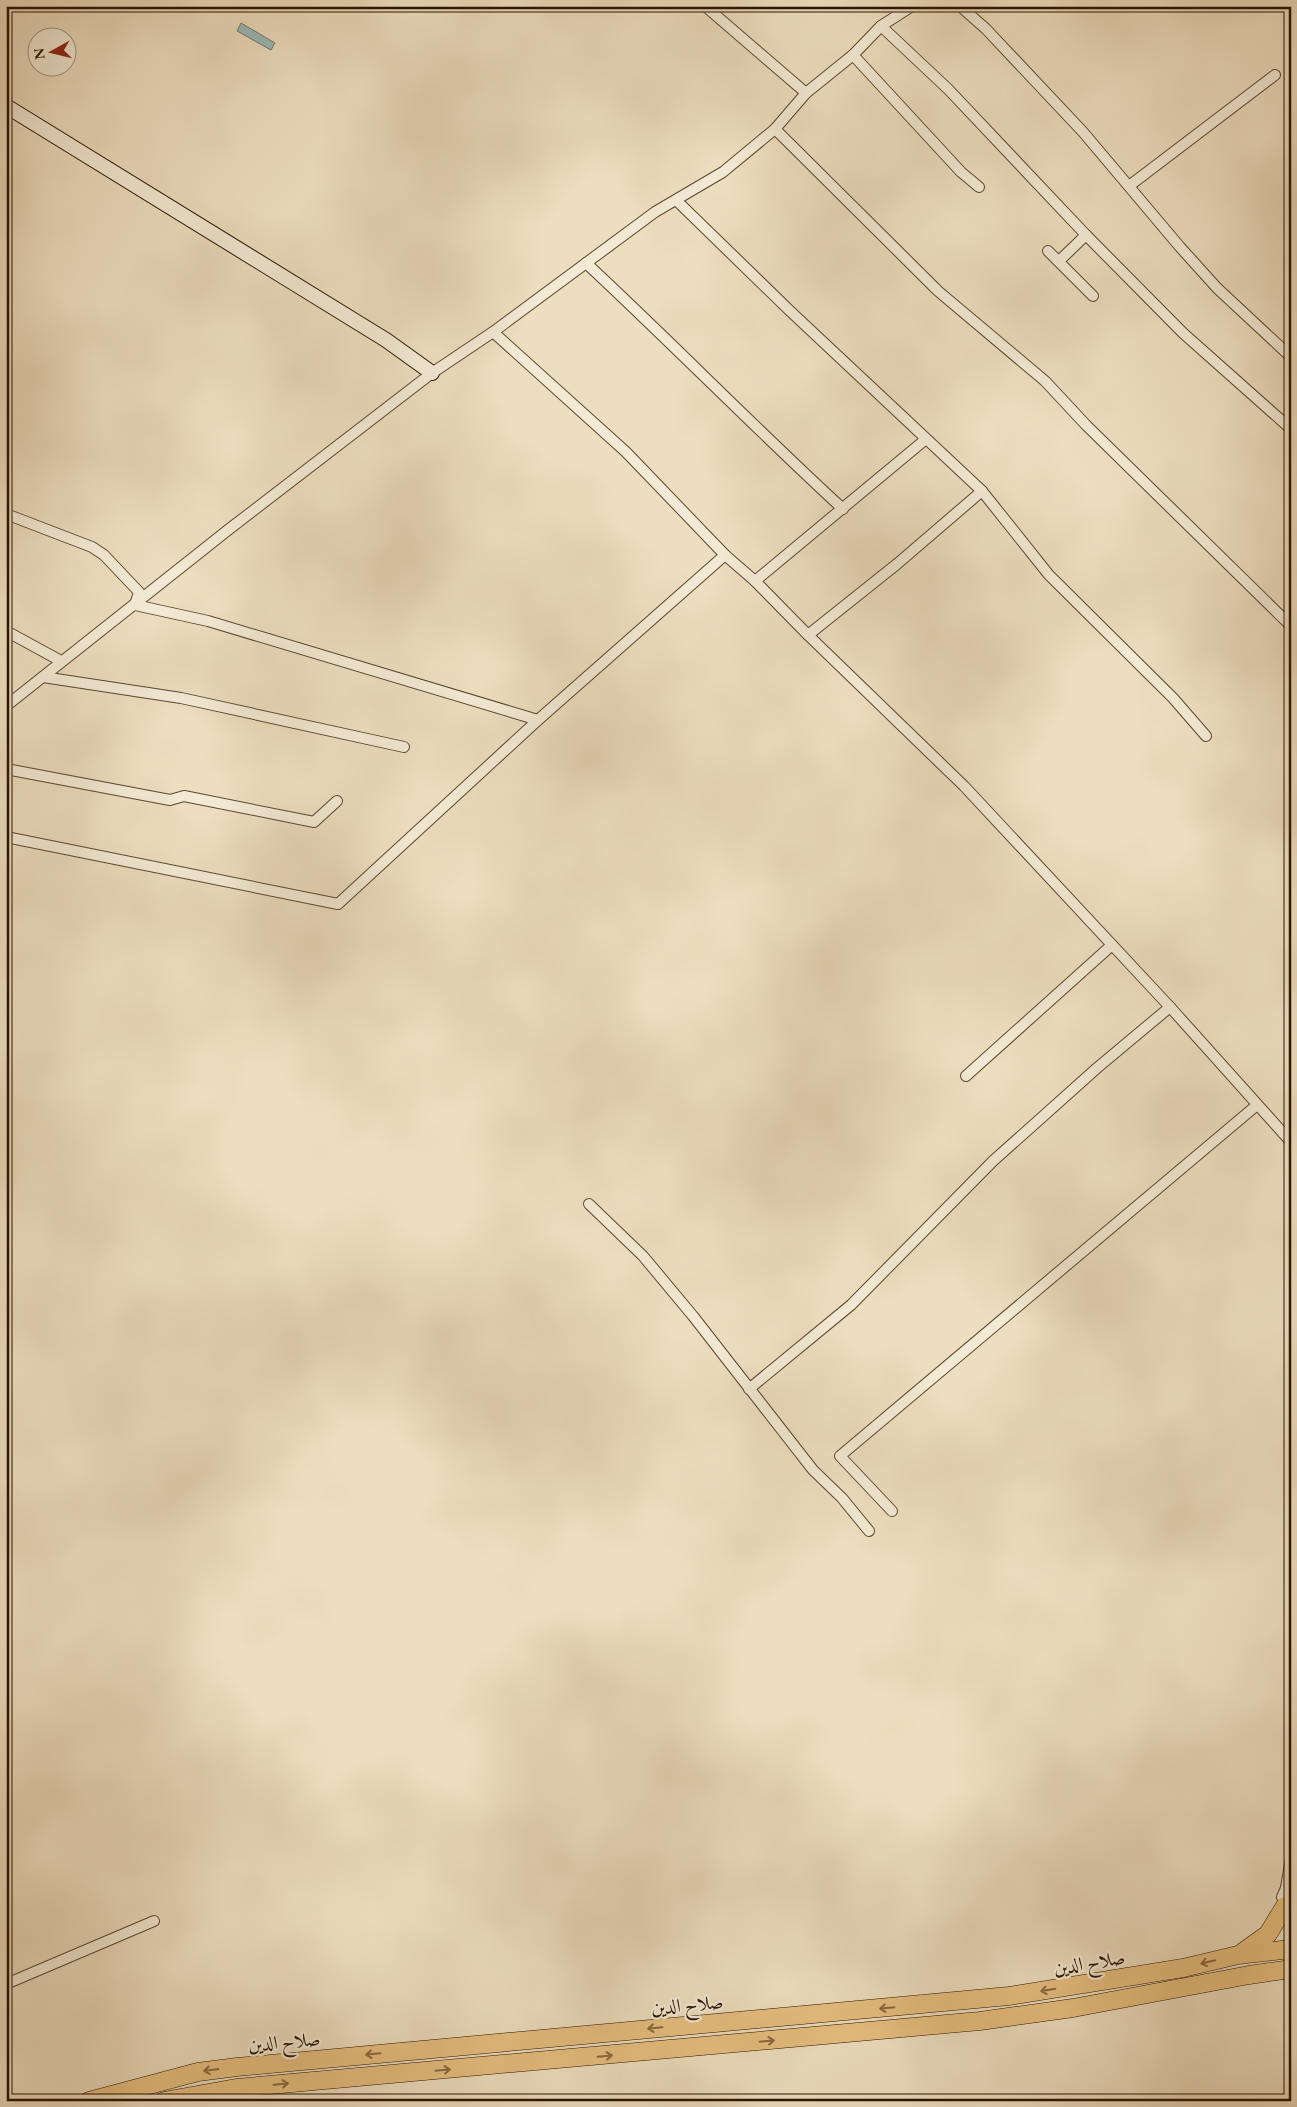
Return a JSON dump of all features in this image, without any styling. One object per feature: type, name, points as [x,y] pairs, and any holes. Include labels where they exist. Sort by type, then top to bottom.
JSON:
[{"type":"highway","points":[[1238,1956],[1268,1934],[1288,1908]]},
{"type":"highway","name":"صلاح الدين","points":[[89,2101],[198,2072],[694,2024],[1009,1996],[1183,1968],[1238,1956],[1291,1949]]},
{"type":"highway","points":[[164,2101],[236,2088],[980,2021],[1073,2008],[1291,1969]]},
{"type":"highway","points":[[690,2048],[698,2042],[699,2036],[694,2024]]},
{"type":"street","points":[[705,6],[806,92]]},
{"type":"street","points":[[6,706],[228,530],[432,373],[492,332],[655,212],[723,172],[775,129],[806,92],[853,55],[881,26],[912,6]]},
{"type":"street","points":[[960,6],[986,28],[1083,132],[1217,288],[1291,357]]},
{"type":"street","points":[[881,26],[948,89],[1086,235],[1189,338],[1291,429]]},
{"type":"street","points":[[853,55],[961,172],[979,187]]},
{"type":"street","points":[[1129,186],[1177,147],[1275,75]]},
{"type":"street","points":[[6,106],[386,340],[432,373]]},
{"type":"street","points":[[775,129],[938,291],[1044,381],[1086,425],[1291,626]]},
{"type":"street","points":[[676,200],[804,324],[982,491],[1049,575],[1173,698],[1206,736]]},
{"type":"street","points":[[1059,261],[1086,235]]},
{"type":"street","points":[[1048,251],[1093,296]]},
{"type":"street","points":[[586,263],[675,346],[770,441],[843,509]]},
{"type":"street","points":[[492,332],[626,452],[725,555],[755,581],[964,786],[1170,1007],[1291,1142]]},
{"type":"street","points":[[755,581],[926,438]]},
{"type":"street","points":[[808,635],[897,564],[982,491]]},
{"type":"street","points":[[6,514],[92,547],[104,555],[139,592],[135,605]]},
{"type":"street","points":[[6,837],[338,904],[538,720],[725,555]]},
{"type":"street","points":[[135,605],[208,621],[538,720]]},
{"type":"street","points":[[6,631],[61,661]]},
{"type":"street","points":[[43,677],[180,698],[404,747]]},
{"type":"street","points":[[6,769],[170,800],[184,796],[314,822],[337,801]]},
{"type":"street","points":[[966,1076],[1112,945]]},
{"type":"street","points":[[749,1389],[851,1305],[993,1161],[1097,1068],[1170,1007]]},
{"type":"street","points":[[892,1511],[840,1456],[1257,1105]]},
{"type":"street","points":[[589,1204],[643,1256],[693,1316],[813,1470],[842,1498],[869,1531]]},
{"type":"street","points":[[1288,1908],[1282,1897],[1288,1886],[1291,1858]]},
{"type":"street","points":[[6,1984],[154,1921]]},
{"type":"water","points":[[241,23],[275,43],[271,50],[237,31]]}]
